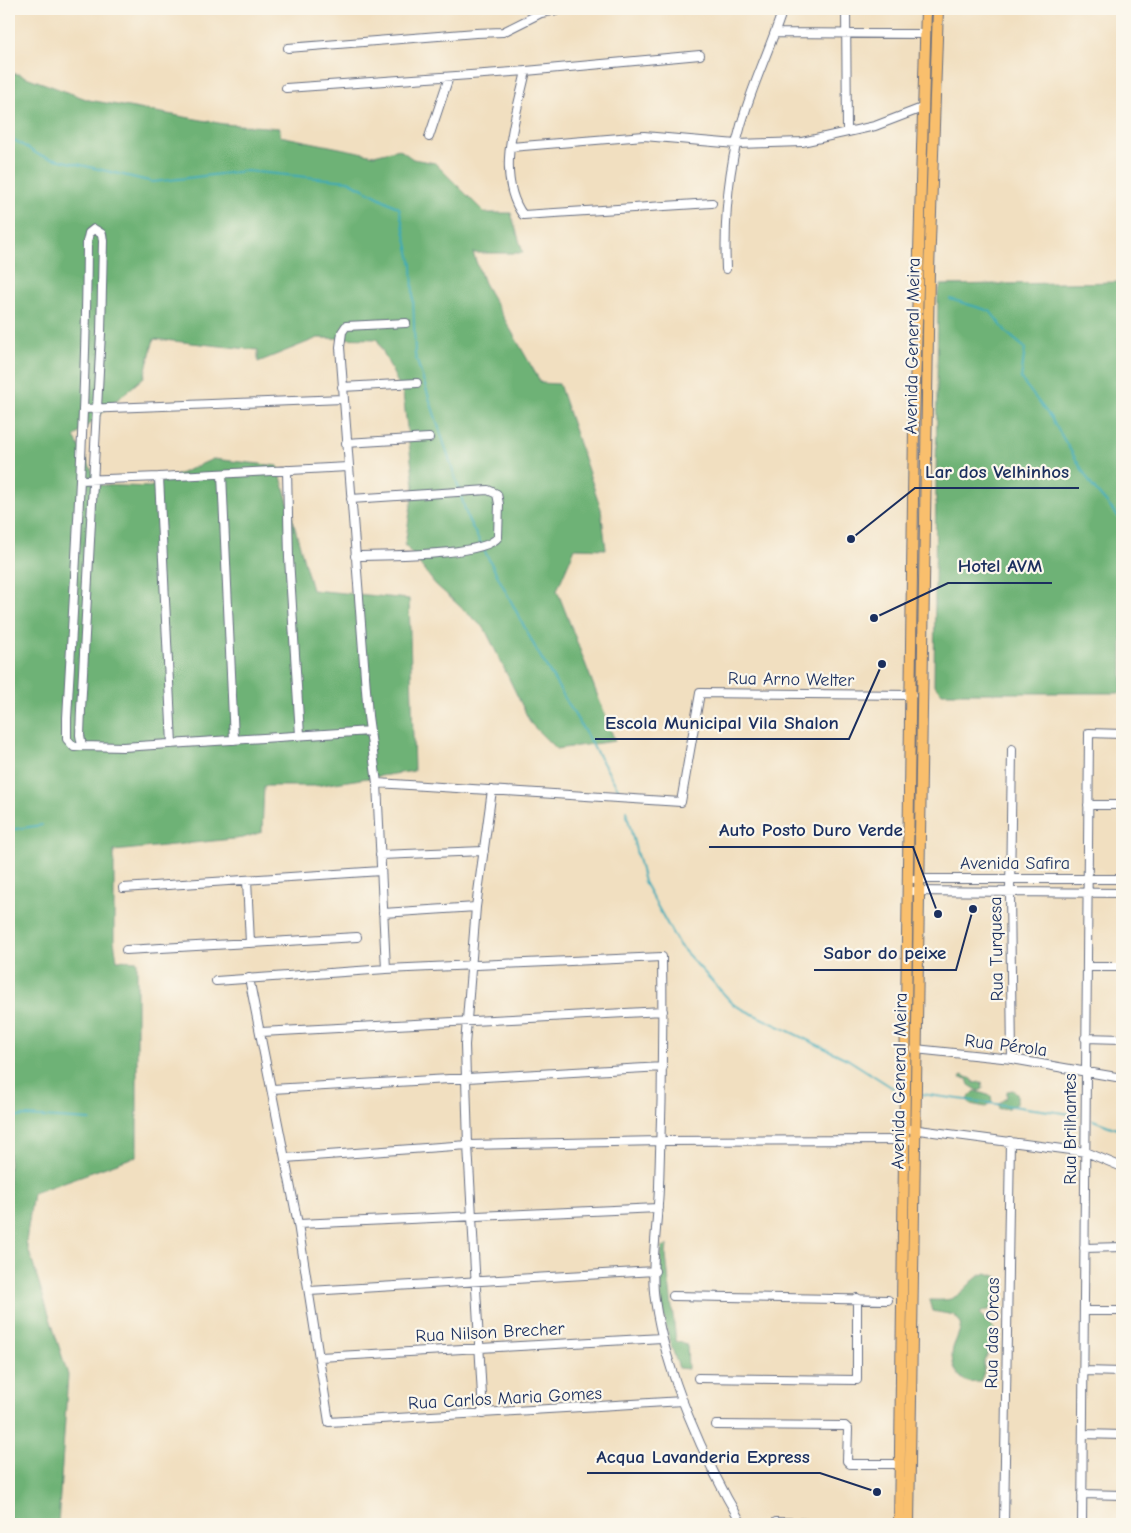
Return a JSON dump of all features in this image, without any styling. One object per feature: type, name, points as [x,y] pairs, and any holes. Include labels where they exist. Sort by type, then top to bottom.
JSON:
[{"type":"main road","name":"Avenida General Meira","points":[[909,1524],[909,1128],[913,891],[914,426],[926,9]]},
{"type":"main road","name":"Avenida General Meira","points":[[913,878],[924,695],[933,108],[938,9]]},
{"type":"main road","points":[[922,108],[933,108]]},
{"type":"main road","points":[[912,695],[924,695]]},
{"type":"main road","name":"Avenida General Meira","points":[[909,1128],[916,1049],[913,891]]},
{"type":"main road","name":"Avenida General Meira","points":[[898,1524],[899,1464],[894,1300],[909,1140]]},
{"type":"street","points":[[288,48],[476,33],[494,34],[503,32],[541,12],[562,9]]},
{"type":"street","points":[[726,269],[725,245],[736,144],[746,110],[776,33],[783,9]]},
{"type":"street","points":[[846,9],[848,132]]},
{"type":"street","points":[[776,33],[925,34]]},
{"type":"street","points":[[286,88],[526,71],[700,55]]},
{"type":"street","points":[[526,71],[511,146],[509,172],[516,206],[523,215],[712,203]]},
{"type":"street","points":[[429,137],[449,77]]},
{"type":"street","points":[[511,146],[644,136],[736,144],[802,142],[875,126],[922,108]]},
{"type":"street","points":[[82,746],[80,726],[94,479],[103,240],[102,234],[94,229],[89,233],[87,242],[84,409],[67,739],[72,745],[82,746],[123,747],[370,730]]},
{"type":"street","points":[[386,969],[377,782],[370,730],[355,556],[340,347],[342,332],[346,326],[406,323]]},
{"type":"street","points":[[342,386],[417,382]]},
{"type":"street","points":[[84,409],[343,399]]},
{"type":"street","points":[[346,443],[429,438]]},
{"type":"street","points":[[81,480],[348,467]]},
{"type":"street","points":[[287,470],[289,558],[300,735]]},
{"type":"street","points":[[222,474],[234,740]]},
{"type":"street","points":[[159,477],[172,744]]},
{"type":"street","points":[[351,499],[488,490],[497,494],[499,504],[498,537],[491,544],[444,552],[355,556]]},
{"type":"street","name":"Rua Arno Welter","points":[[492,790],[681,802],[700,693],[912,695]]},
{"type":"street","name":"Rua Brilhantes","points":[[1082,1524],[1088,733],[1122,734]]},
{"type":"street","name":"Rua Turquesa","points":[[1012,749],[1010,878],[1012,1059]]},
{"type":"street","points":[[377,782],[492,790],[476,907],[466,1020],[465,1077],[483,1414]]},
{"type":"street","points":[[1088,805],[1122,805]]},
{"type":"street","points":[[380,855],[484,851]]},
{"type":"street","points":[[123,888],[381,871]]},
{"type":"street","name":"Avenida Safira","points":[[913,878],[1122,880]]},
{"type":"street","points":[[247,880],[250,943]]},
{"type":"street","name":"Avenida Safira","points":[[913,891],[1122,892]]},
{"type":"street","points":[[383,913],[476,907]]},
{"type":"street","points":[[126,950],[358,937]]},
{"type":"street","points":[[216,981],[386,969],[662,957],[663,1067],[654,1298],[662,1338],[684,1401],[727,1499],[742,1524]]},
{"type":"street","points":[[1087,966],[1122,968]]},
{"type":"street","points":[[249,978],[298,1224],[320,1357]]},
{"type":"street","points":[[261,1032],[663,1011]]},
{"type":"street","points":[[1086,1038],[1122,1039]]},
{"type":"street","name":"Rua Pérola","points":[[916,1049],[1012,1059],[1122,1078]]},
{"type":"street","points":[[272,1089],[663,1067]]},
{"type":"street","points":[[909,1128],[1086,1152],[1122,1167]]},
{"type":"street","points":[[285,1158],[468,1145],[661,1141],[909,1140]]},
{"type":"street","name":"Rua das Orcas","points":[[1004,1524],[1010,1141]]},
{"type":"street","points":[[298,1224],[658,1208]]},
{"type":"street","points":[[1084,1248],[1122,1247]]},
{"type":"street","points":[[309,1291],[655,1271]]},
{"type":"street","points":[[673,1296],[894,1300]]},
{"type":"street","points":[[698,1378],[856,1380],[857,1298]]},
{"type":"street","points":[[1084,1311],[1122,1311]]},
{"type":"street","name":"Rua Nilson Brecher","points":[[320,1357],[662,1338]]},
{"type":"street","name":"Rua Carlos Maria Gomes","points":[[320,1357],[329,1422],[684,1401]]},
{"type":"street","points":[[1083,1371],[1122,1372]]},
{"type":"street","points":[[716,1425],[845,1426],[848,1429],[847,1461],[850,1464],[899,1464]]},
{"type":"street","points":[[1083,1434],[1122,1435]]},
{"type":"street","points":[[1082,1494],[1122,1495]]},
{"type":"street","points":[[776,1522],[840,1524]]},
{"type":"green space","points":[[9,73],[18,74],[89,100],[224,124],[280,128],[280,136],[374,155],[399,149],[413,159],[435,163],[485,213],[511,213],[523,253],[473,253],[484,283],[541,383],[559,384],[601,509],[606,549],[575,548],[557,590],[615,741],[556,749],[531,724],[485,629],[435,584],[405,545],[414,485],[403,394],[377,339],[318,338],[258,362],[258,350],[154,339],[144,377],[74,437],[100,485],[150,487],[213,459],[278,466],[312,590],[409,599],[414,771],[315,786],[264,786],[262,832],[243,838],[114,851],[114,941],[117,960],[137,961],[137,1156],[33,1193],[26,1242],[68,1375],[58,1524],[9,1524]]},
{"type":"green space","points":[[1122,282],[1122,693],[942,693],[934,685],[938,293],[941,285]]},
{"type":"green space","points":[[962,1075],[972,1079],[974,1083],[982,1082],[983,1089],[979,1091],[969,1085],[967,1079],[960,1078]]},
{"type":"green space","points":[[1013,1090],[1017,1093],[1017,1103],[1008,1108],[999,1109],[998,1104],[1007,1097],[1007,1091]]},
{"type":"green space","points":[[975,1091],[991,1096],[992,1102],[986,1107],[970,1104],[967,1099]]},
{"type":"green space","points":[[667,1245],[666,1256],[676,1341],[687,1345],[688,1369],[679,1368],[665,1324],[660,1264],[662,1248]]},
{"type":"green space","points":[[987,1273],[998,1277],[996,1299],[991,1309],[979,1313],[995,1330],[990,1351],[984,1360],[984,1372],[980,1382],[970,1382],[959,1376],[954,1366],[952,1355],[961,1323],[954,1315],[932,1311],[929,1300],[953,1298],[977,1278]]},
{"type":"waterway","points":[[9,137],[39,155],[153,182],[246,171],[348,181],[399,208],[412,265],[415,355],[459,489]]},
{"type":"waterway","points":[[950,299],[990,311],[1007,333],[1025,348],[1021,379],[1051,418],[1092,486],[1122,521]]},
{"type":"waterway","points":[[460,493],[468,519],[481,544]]},
{"type":"waterway","points":[[483,548],[536,649],[620,792]]},
{"type":"waterway","points":[[626,811],[644,882],[679,945],[734,1005],[849,1060],[896,1090]]},
{"type":"waterway","points":[[9,830],[42,825]]},
{"type":"waterway","points":[[921,1094],[1079,1115]]},
{"type":"waterway","points":[[9,1118],[25,1116],[90,1120]]},
{"type":"waterway","points":[[1093,1120],[1122,1131]]},
{"type":"place","name":"Lar dos Velhinhos","points":[[851,539]]},
{"type":"place","name":"Hotel AVM","points":[[874,618]]},
{"type":"place","name":"Escola Municipal Vila Shalon","points":[[882,664]]},
{"type":"place","name":"Sabor do peixe","points":[[973,909]]},
{"type":"place","name":"Auto Posto Duro Verde","points":[[938,914]]},
{"type":"place","name":"Acqua Lavanderia Express","points":[[877,1492]]}]
